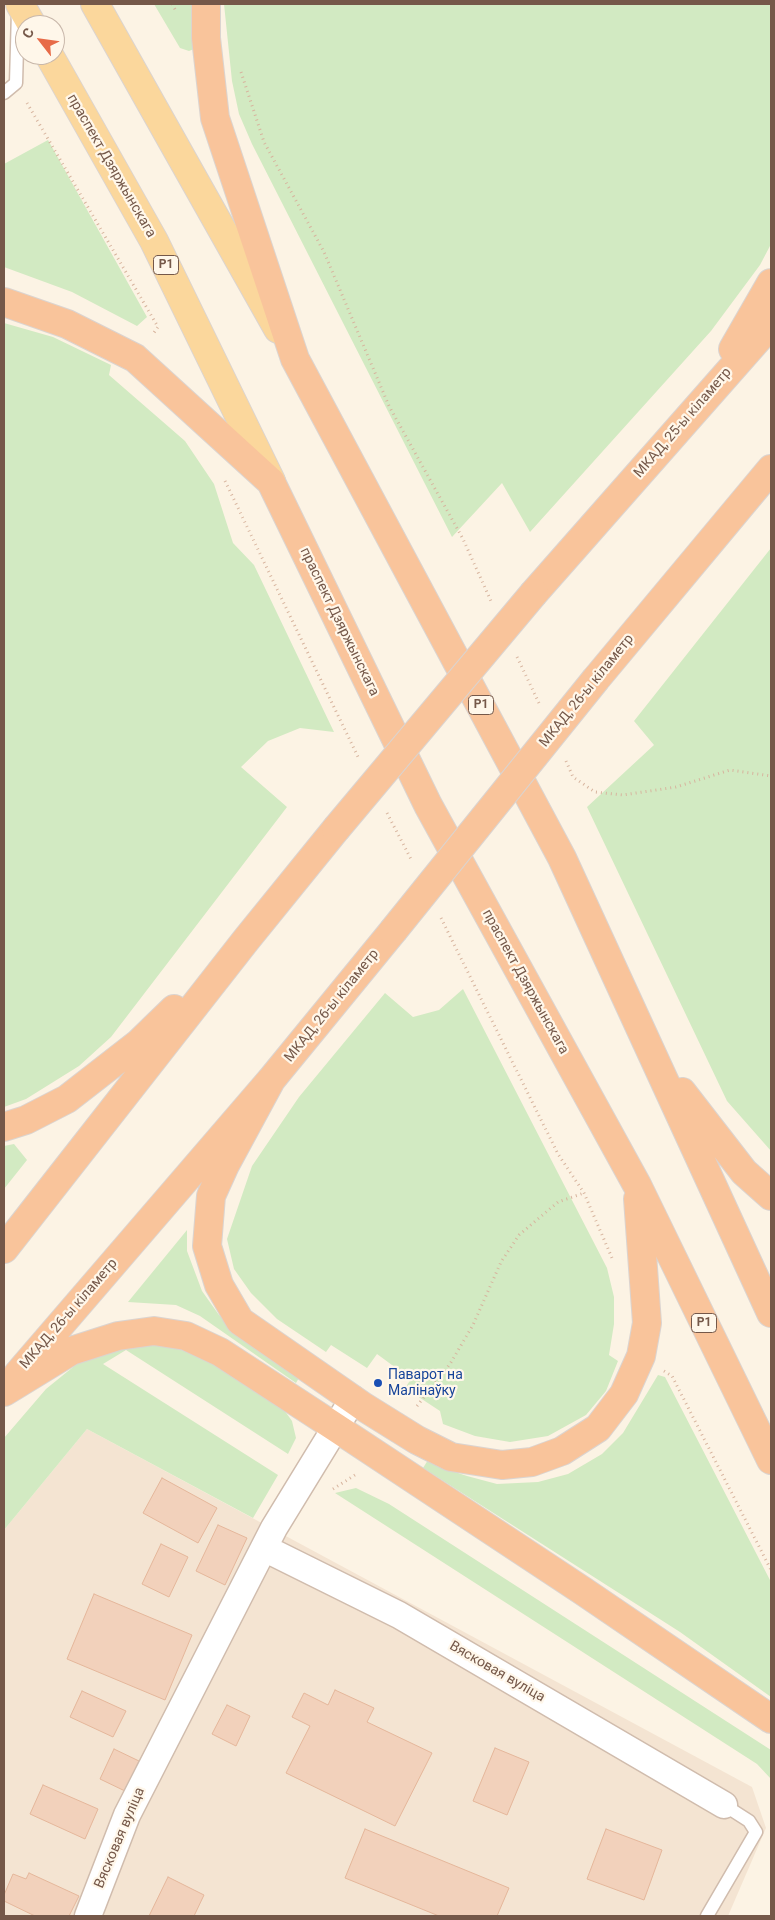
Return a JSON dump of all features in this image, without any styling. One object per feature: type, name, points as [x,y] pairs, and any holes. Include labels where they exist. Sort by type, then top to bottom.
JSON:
[{"type":"highway","points":[[206,4],[206,38],[215,118],[295,358]]},
{"type":"highway","points":[[703,399],[771,283]]},
{"type":"highway","points":[[4,302],[67,324],[135,358],[271,482]]},
{"type":"highway","name":"МКАД, 25-ы кіламетр","points":[[246,940],[336,829],[534,593],[771,324]]},
{"type":"highway","name":"Р1","points":[[295,358],[562,858],[771,1313]]},
{"type":"highway","points":[[708,545],[771,469]]},
{"type":"highway","name":"праспект Дзяржынскага","points":[[271,482],[428,805],[637,1185]]},
{"type":"highway","points":[[708,545],[771,494]]},
{"type":"highway","name":"МКАД, 26-ы кіламетр","points":[[4,1391],[271,1080],[596,679],[708,545]]},
{"type":"highway","points":[[4,1128],[26,1120],[67,1099],[138,1043],[246,940]]},
{"type":"highway","points":[[4,1249],[246,940]]},
{"type":"highway","points":[[655,1057],[744,1172],[771,1196]]},
{"type":"highway","points":[[271,1080],[225,1165],[211,1196],[207,1246],[219,1284],[240,1321],[353,1399],[417,1440],[440,1453],[464,1460],[502,1465],[532,1462],[562,1451],[598,1428],[624,1394],[641,1356],[647,1323],[637,1185]]},
{"type":"highway","name":"Р1","points":[[637,1185],[771,1460]]},
{"type":"highway","points":[[4,1391],[71,1351],[118,1336],[154,1331],[186,1336],[220,1352],[335,1427],[583,1591],[771,1719]]},
{"type":"main road","points":[[19,4],[26,15]]},
{"type":"main road","name":"Р1","points":[[95,4],[295,358]]},
{"type":"main road","name":"праспект Дзяржынскага","points":[[55,65],[154,241],[271,482]]},
{"type":"street","points":[[269,1538],[353,1399]]},
{"type":"street","name":"Вясковая вуліца","points":[[88,1916],[127,1815],[269,1538],[724,1805]]},
{"type":"lane","points":[[4,93],[16,83],[19,4]]},
{"type":"lane","points":[[706,1916],[756,1832],[749,1821],[724,1805]]},
{"type":"path","points":[[172,4],[196,36],[206,38]]},
{"type":"path","points":[[239,66],[264,142],[324,252],[390,406],[463,539],[491,603]]},
{"type":"path","points":[[16,83],[158,327],[135,358]]},
{"type":"path","points":[[225,480],[360,760]]},
{"type":"path","points":[[516,655],[540,707]]},
{"type":"path","points":[[565,759],[573,777],[595,792],[623,795],[676,787],[730,770],[771,776]]},
{"type":"path","points":[[386,812],[413,863]]},
{"type":"path","points":[[439,914],[558,1154],[584,1193],[613,1261]]},
{"type":"path","points":[[417,1440],[429,1420],[414,1410],[450,1364],[473,1325],[501,1262],[519,1235],[558,1202],[584,1193]]},
{"type":"path","points":[[641,1356],[672,1376],[771,1570]]},
{"type":"shaded area","points":[[87,1429],[752,1787],[766,1828],[728,1916],[4,1916],[4,1530]]},
{"type":"green space","points":[[154,4],[195,4],[194,49],[189,51],[180,48]]},
{"type":"green space","points":[[224,4],[771,4],[771,244],[760,265],[711,331],[530,532],[502,483],[452,537],[252,144],[239,114],[232,81]]},
{"type":"green space","points":[[48,140],[147,317],[137,326],[72,292],[4,267],[4,164]]},
{"type":"green space","points":[[4,323],[53,337],[111,365],[109,375],[185,441],[214,484],[233,543],[254,565],[334,732],[300,728],[268,741],[241,767],[287,807],[111,1037],[79,1066],[26,1099],[4,1107]]},
{"type":"green space","points":[[771,548],[771,1151],[727,1101],[587,807],[654,745],[634,721]]},
{"type":"green space","points":[[463,989],[607,1268],[614,1297],[614,1324],[609,1355],[618,1361],[606,1391],[586,1415],[548,1436],[510,1442],[475,1436],[443,1424],[440,1411],[405,1388],[411,1379],[377,1354],[367,1368],[331,1345],[326,1352],[277,1319],[251,1293],[234,1269],[227,1239],[252,1166],[299,1097],[385,993],[413,1017],[439,1010]]},
{"type":"green space","points":[[14,1144],[27,1160],[4,1189],[4,1146]]},
{"type":"green space","points":[[187,1230],[187,1251],[202,1291],[219,1315],[300,1376],[296,1383],[200,1316],[176,1305],[128,1302]]},
{"type":"green space","points":[[138,1340],[184,1343],[282,1407],[292,1421],[296,1438],[288,1454],[126,1350],[103,1364],[278,1475],[253,1518],[87,1429],[4,1530],[4,1438],[46,1389],[78,1363]]},
{"type":"green space","points":[[658,1375],[665,1377],[771,1582],[771,1697],[680,1632],[423,1468],[428,1460],[437,1466],[497,1484],[538,1482],[568,1474],[602,1454],[623,1433]]},
{"type":"green space","points":[[356,1488],[389,1504],[771,1750],[771,1779],[757,1764],[335,1493]]},
{"type":"building","points":[[162,1478],[217,1508],[198,1543],[143,1513]]},
{"type":"building","points":[[218,1525],[247,1538],[225,1585],[196,1571]]},
{"type":"building","points":[[161,1544],[188,1557],[169,1597],[142,1584]]},
{"type":"building","points":[[94,1594],[192,1635],[165,1700],[67,1659]]},
{"type":"building","points":[[335,1690],[374,1708],[367,1722],[432,1753],[395,1826],[286,1773],[310,1726],[292,1717],[304,1693],[328,1705]]},
{"type":"building","points":[[82,1691],[126,1711],[113,1737],[70,1717]]},
{"type":"building","points":[[227,1705],[250,1716],[236,1746],[212,1734]]},
{"type":"building","points":[[495,1748],[529,1762],[507,1815],[473,1801]]},
{"type":"building","points":[[114,1749],[139,1761],[125,1791],[100,1779]]},
{"type":"building","points":[[43,1785],[98,1809],[85,1839],[30,1814]]},
{"type":"building","points":[[365,1829],[509,1888],[497,1916],[439,1916],[345,1878]]},
{"type":"building","points":[[606,1829],[662,1850],[644,1900],[587,1879]]},
{"type":"building","points":[[29,1873],[79,1896],[69,1916],[35,1916],[4,1901],[4,1895],[13,1874],[26,1879]]},
{"type":"building","points":[[168,1877],[204,1895],[194,1916],[149,1916]]},
{"type":"place","name":"Паварот на Малінаўку","points":[[378,1383]]}]
